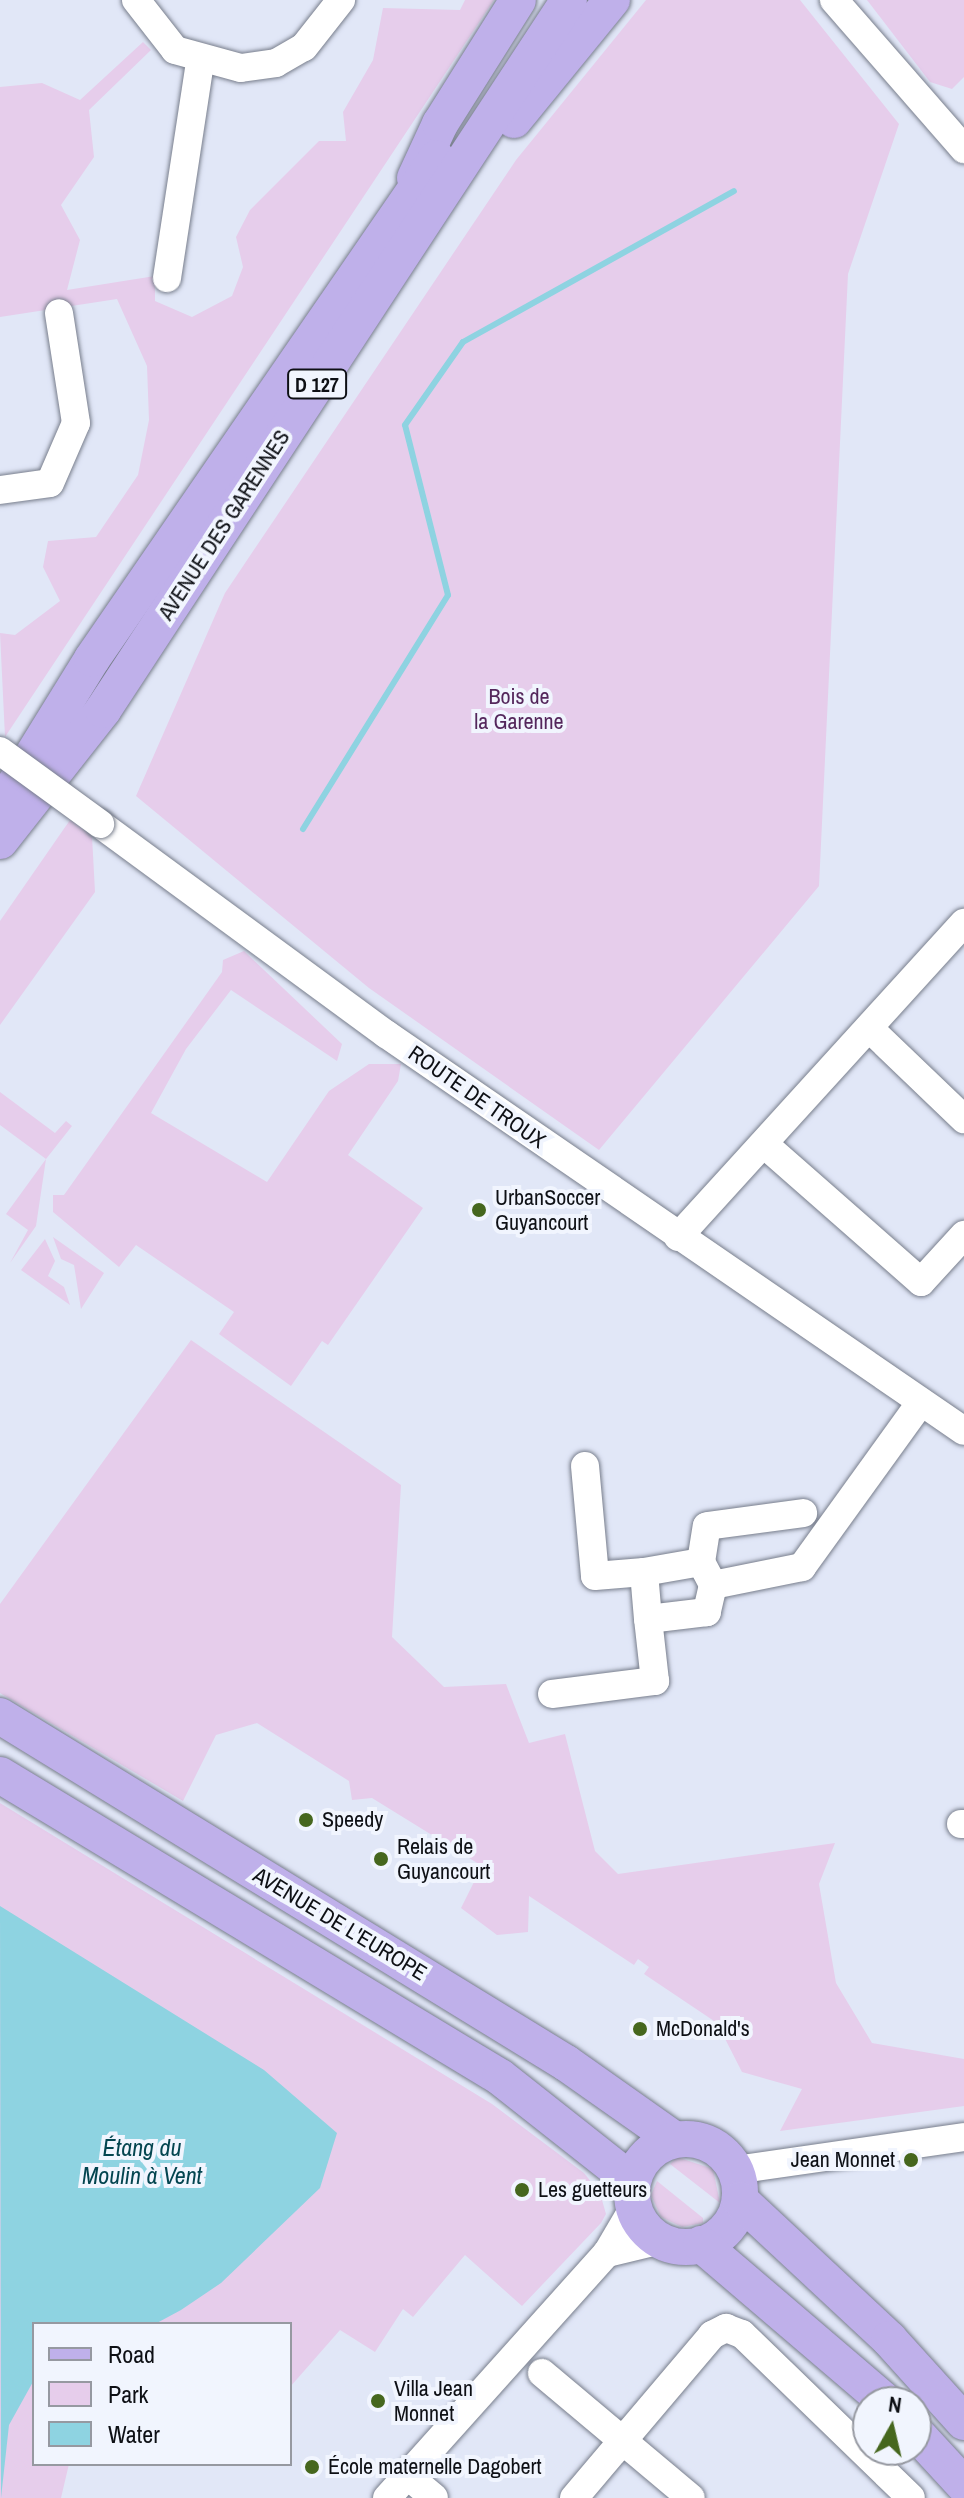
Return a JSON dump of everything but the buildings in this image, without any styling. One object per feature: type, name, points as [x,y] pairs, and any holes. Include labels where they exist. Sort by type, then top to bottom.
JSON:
[{"type":"main road","points":[[400,210],[440,124],[518,0]]},
{"type":"main road","name":"AVENUE DES GARENNES","points":[[0,808],[32,756],[543,0]]},
{"type":"main road","name":"AVENUE DES GARENNES","points":[[0,841],[32,756],[447,185],[569,0]]},
{"type":"main road","points":[[447,185],[505,130],[612,0]]},
{"type":"main road","name":"D 127","points":[[0,791],[32,756]]},
{"type":"main road","name":"D 127","points":[[0,871],[32,756]]},
{"type":"main road","name":"AVENUE DE L'EUROPE","points":[[0,1716],[554,2055],[675,2140]]},
{"type":"main road","name":"AVENUE DE L'EUROPE","points":[[0,1775],[493,2073],[624,2175],[633,2200]]},
{"type":"main road","points":[[867,2386],[701,2244],[661,2240],[633,2200],[644,2159],[675,2140],[710,2144],[738,2185],[889,2339],[964,2422]]},
{"type":"main road","points":[[701,2244],[728,2227],[738,2185]]},
{"type":"main road","points":[[932,2450],[964,2485]]},
{"type":"street","points":[[136,0],[159,34],[200,63],[260,67],[289,57],[316,36],[341,0]]},
{"type":"street","points":[[834,0],[958,134]]},
{"type":"street","points":[[167,278],[200,63]]},
{"type":"street","points":[[0,490],[50,483],[76,423],[59,313]]},
{"type":"street","name":"ROUTE DE TROUX","points":[[32,756],[100,824],[678,1237],[964,1431]]},
{"type":"street","points":[[678,1237],[964,923]]},
{"type":"street","points":[[869,1028],[964,1119]]},
{"type":"street","points":[[764,1144],[921,1282],[964,1235]]},
{"type":"street","points":[[585,1466],[595,1576],[802,1567],[921,1402]]},
{"type":"street","points":[[648,1619],[707,1612],[707,1526],[803,1513]]},
{"type":"street","points":[[552,1694],[655,1681],[644,1572]]},
{"type":"street","points":[[738,2185],[964,2137]]},
{"type":"street","points":[[387,2498],[607,2253],[633,2200]]},
{"type":"street","points":[[607,2253],[661,2240]]},
{"type":"street","points":[[574,2498],[712,2335],[726,2328],[742,2334],[911,2498]]},
{"type":"street","points":[[542,2373],[691,2498]]},
{"type":"street","points":[[407,2475],[434,2498]]},
{"type":"green space","points":[[465,0],[494,0],[5,737],[0,633],[15,635],[60,601],[43,567],[48,541],[96,537],[138,475],[149,420],[147,366],[117,299],[0,317],[0,87],[42,83],[80,100],[143,42],[151,50],[89,110],[94,157],[61,205],[80,240],[67,290],[155,276],[155,301],[192,317],[232,296],[243,267],[236,237],[250,210],[319,141],[346,141],[343,112],[373,60],[383,8],[460,10]]},
{"type":"green space","name":"Bois de la Garenne","points":[[646,0],[800,0],[899,124],[848,274],[819,886],[599,1150],[369,988],[136,796],[225,593],[516,160]]},
{"type":"green space","points":[[867,0],[964,0],[964,77],[952,89],[930,82]]},
{"type":"green space","points":[[70,820],[92,836],[95,892],[0,1025],[0,921]]},
{"type":"green space","points":[[244,951],[342,1044],[337,1061],[231,990],[186,1049],[151,1113],[267,1182],[329,1091],[369,1064],[401,1064],[398,1081],[348,1155],[423,1208],[328,1345],[322,1341],[291,1386],[219,1334],[234,1312],[136,1245],[119,1267],[53,1212],[53,1195],[64,1195],[222,972],[223,960]]},
{"type":"green space","points":[[0,1092],[55,1133],[66,1121],[72,1126],[46,1159],[0,1125]]},
{"type":"green space","points":[[46,1159],[36,1226],[10,1263],[28,1230],[6,1214]]},
{"type":"green space","points":[[53,1237],[104,1273],[81,1309],[74,1265],[61,1259]]},
{"type":"green space","points":[[45,1239],[55,1261],[48,1276],[64,1287],[70,1305],[21,1270]]},
{"type":"green space","points":[[191,1340],[401,1485],[392,1637],[444,1687],[506,1684],[529,1743],[565,1734],[595,1851],[618,1874],[835,1843],[819,1884],[836,1983],[872,2043],[964,2059],[964,2106],[780,2131],[802,2089],[742,2072],[717,2023],[644,1974],[649,1967],[638,1959],[634,1965],[529,1896],[528,1932],[497,1935],[461,1908],[482,1866],[372,1798],[352,1800],[349,1781],[257,1723],[216,1735],[183,1801],[0,1693],[0,1604]]},
{"type":"green space","points":[[0,1803],[492,2104],[584,2173],[600,2193],[606,2214],[522,2306],[465,2255],[413,2317],[403,2309],[375,2352],[340,2330],[292,2385],[292,2322],[32,2322],[32,2466],[69,2466],[61,2498],[0,2498]]},
{"type":"green space","points":[[677,2157],[713,2169],[720,2203],[670,2164]]},
{"type":"green space","points":[[657,2181],[703,2218],[703,2223],[682,2227],[661,2217],[651,2195]]},
{"type":"water","name":"Étang du Moulin à Vent","points":[[0,1906],[264,2070],[337,2133],[320,2188],[221,2283],[181,2310],[159,2322],[32,2322],[32,2384],[9,2425],[1,2498]]},
{"type":"waterway","points":[[303,829],[448,595],[405,425],[463,342],[734,191]]},
{"type":"place","name":"UrbanSoccer Guyancourt","points":[[479,1210]]},
{"type":"place","name":"Speedy","points":[[306,1820]]},
{"type":"place","name":"Relais de Guyancourt","points":[[381,1859]]},
{"type":"place","name":"McDonald's","points":[[640,2029]]},
{"type":"place","name":"Jean Monnet","points":[[911,2160]]},
{"type":"place","name":"Les guetteurs","points":[[522,2190]]},
{"type":"place","name":"Villa Jean Monnet","points":[[378,2401]]},
{"type":"place","name":"École maternelle Dagobert","points":[[312,2467]]}]
